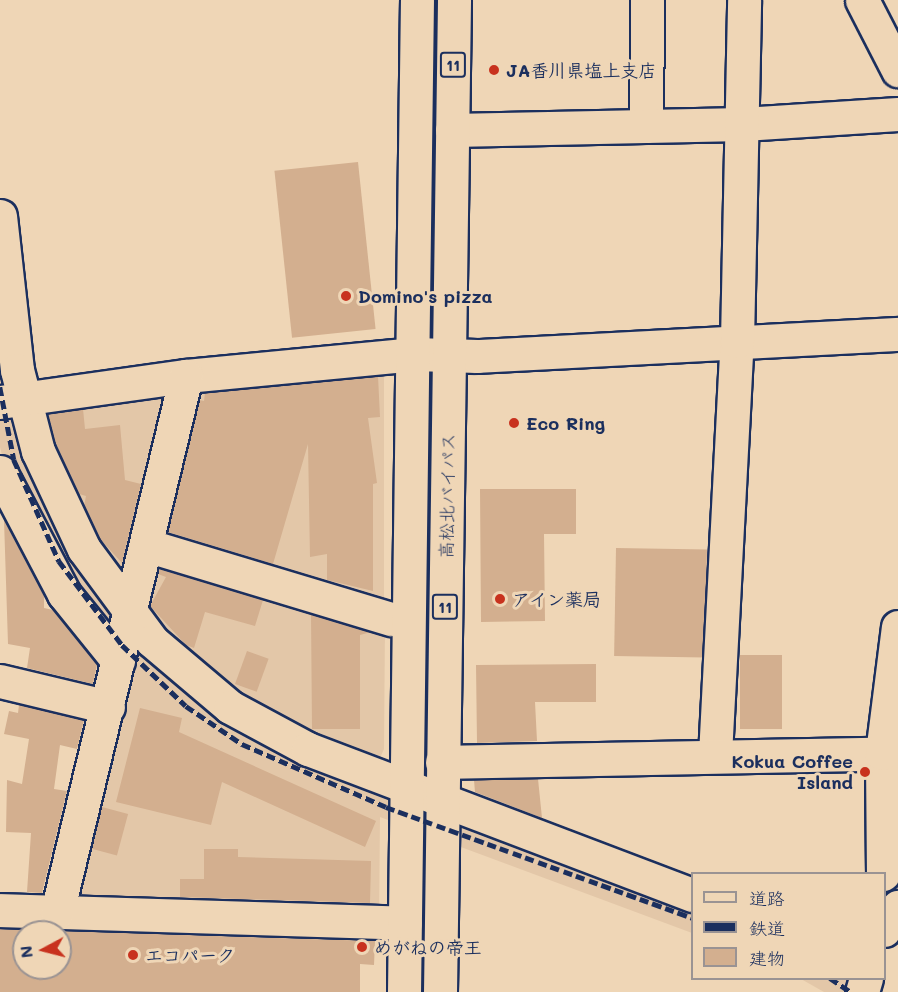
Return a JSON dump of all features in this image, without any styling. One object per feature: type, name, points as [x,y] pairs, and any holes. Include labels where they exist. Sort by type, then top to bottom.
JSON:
[{"type":"main road","name":"高松北バイパス","points":[[404,992],[415,354],[417,0]]},
{"type":"main road","name":"高松北バイパス","points":[[440,992],[454,0]]},
{"type":"main road","points":[[646,126],[647,0]]},
{"type":"main road","points":[[715,755],[737,341],[744,0]]},
{"type":"main road","points":[[862,0],[896,60]]},
{"type":"main road","points":[[452,129],[743,124],[898,114]]},
{"type":"main road","points":[[0,216],[12,401],[57,498],[99,573],[131,614],[180,668],[230,707],[308,748],[442,803],[691,894]]},
{"type":"main road","points":[[12,401],[186,376],[415,354],[450,355],[898,334]]},
{"type":"main road","points":[[57,912],[118,661],[149,546],[186,376]]},
{"type":"main road","points":[[0,472],[64,594],[118,661]]},
{"type":"main road","points":[[149,546],[391,619]]},
{"type":"main road","points":[[883,872],[898,627]]},
{"type":"main road","points":[[0,681],[108,707]]},
{"type":"main road","points":[[442,762],[890,753]]},
{"type":"main road","points":[[886,928],[898,907]]},
{"type":"main road","points":[[0,910],[405,923]]},
{"type":"shaded area","points":[[0,263],[17,408],[174,675],[691,904],[691,933],[380,817],[379,918],[69,897],[123,664],[4,463],[0,447]]},
{"type":"shaded area","points":[[384,370],[384,612],[155,541],[193,390]]},
{"type":"shaded area","points":[[174,392],[127,591],[107,564],[37,412]]},
{"type":"shaded area","points":[[153,554],[385,624],[384,749],[375,769],[208,679],[140,603]]},
{"type":"shaded area","points":[[803,980],[857,980],[875,992],[824,992]]},
{"type":"building","points":[[358,162],[376,329],[292,338],[274,171]]},
{"type":"building","points":[[378,376],[380,417],[368,418],[377,483],[373,484],[373,591],[327,580],[327,554],[310,557],[308,444],[273,564],[168,532],[199,400],[204,401],[205,393]]},
{"type":"building","points":[[83,409],[85,429],[120,425],[125,480],[141,484],[122,563],[100,539],[84,506],[86,496],[79,494],[56,445],[48,414]]},
{"type":"building","points":[[480,489],[576,489],[576,534],[544,534],[545,621],[481,622]]},
{"type":"building","points":[[4,520],[44,596],[44,608],[53,610],[97,665],[93,684],[27,668],[30,648],[8,644]]},
{"type":"building","points":[[616,548],[707,550],[705,658],[614,656]]},
{"type":"building","points":[[159,569],[263,600],[255,626],[205,612],[194,648],[186,645],[150,606],[166,577],[158,574]]},
{"type":"building","points":[[311,614],[371,632],[360,635],[360,729],[312,729]]},
{"type":"building","points":[[247,651],[269,659],[257,692],[235,684]]},
{"type":"building","points":[[740,655],[782,655],[782,729],[740,729]]},
{"type":"building","points":[[596,664],[596,702],[535,702],[537,741],[477,743],[476,665]]},
{"type":"building","points":[[19,705],[84,720],[77,749],[60,745],[54,789],[67,791],[42,893],[27,892],[31,833],[6,832],[7,780],[22,784],[29,739],[4,734],[9,711],[18,713]]},
{"type":"building","points":[[140,708],[182,718],[179,732],[376,821],[365,847],[222,782],[211,825],[116,802]]},
{"type":"building","points":[[538,779],[542,818],[475,792],[474,780]]},
{"type":"building","points":[[102,807],[128,814],[117,856],[91,849]]},
{"type":"building","points":[[204,849],[238,849],[238,857],[371,861],[370,903],[180,897],[180,879],[204,879]]},
{"type":"building","points":[[0,929],[12,929],[12,980],[72,980],[72,931],[375,941],[374,965],[360,964],[360,992],[0,992]]},
{"type":"railway","points":[[0,387],[14,460],[59,561],[122,645],[186,706],[242,744],[386,807],[691,918]]},
{"type":"railway","points":[[833,980],[851,992]]},
{"type":"place","name":"JA香川県塩上支店","points":[[494,70]]},
{"type":"place","name":"Domino's pizza","points":[[346,296]]},
{"type":"place","name":"Eco Ring","points":[[514,423]]},
{"type":"place","name":"アイン薬局","points":[[500,599]]},
{"type":"place","name":"Kokua Coffee Island","points":[[865,772]]},
{"type":"place","name":"めがねの帝王","points":[[362,947]]},
{"type":"place","name":"エコパーク","points":[[133,955]]}]
